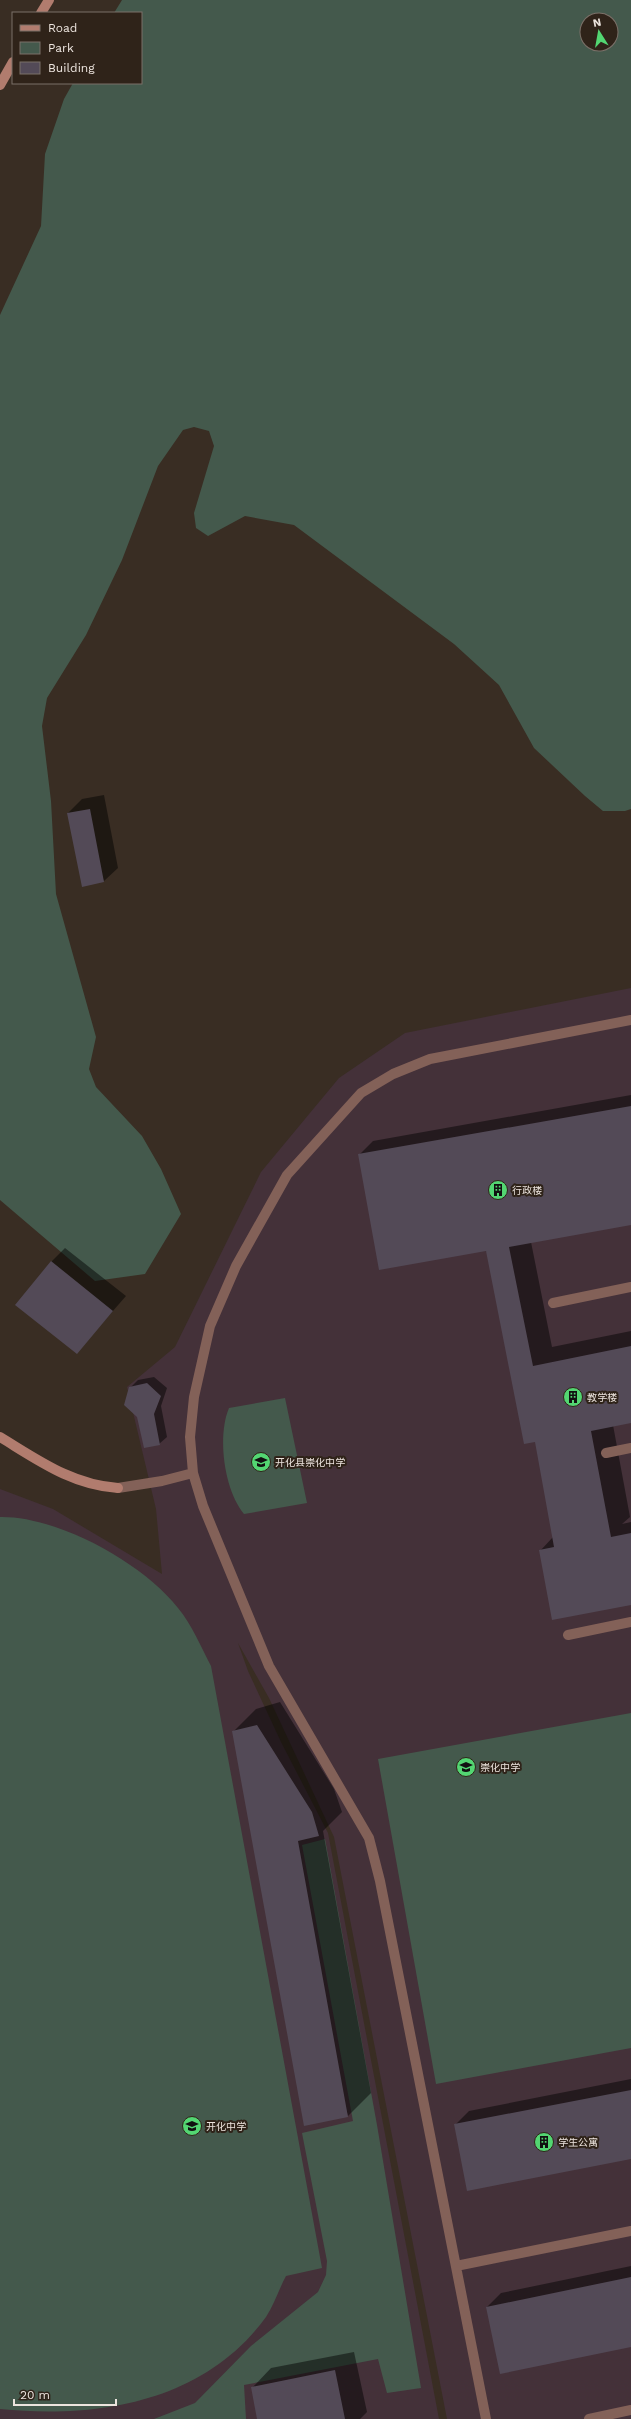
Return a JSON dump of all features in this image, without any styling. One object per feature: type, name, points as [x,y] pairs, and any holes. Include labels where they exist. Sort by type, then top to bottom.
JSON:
[{"type":"street","points":[[42,12],[49,0]]},
{"type":"street","points":[[0,84],[12,64]]},
{"type":"street","points":[[0,1437],[77,1480],[97,1486],[118,1488]]},
{"type":"lane","points":[[486,2419],[380,1881],[369,1838],[269,1666],[203,1506],[193,1473],[190,1430],[194,1396],[210,1326],[236,1266],[287,1175],[361,1093],[393,1074],[430,1059],[631,1020]]},
{"type":"lane","points":[[553,1303],[631,1287]]},
{"type":"lane","points":[[606,1453],[631,1448]]},
{"type":"lane","points":[[118,1488],[162,1481],[193,1473]]},
{"type":"lane","points":[[568,1635],[631,1622]]},
{"type":"lane","points":[[456,2266],[631,2231]]},
{"type":"lane","points":[[589,2419],[631,2410]]},
{"type":"shaded area","name":"崇化中学","points":[[631,988],[631,2419],[447,2419],[334,1837],[269,1698],[238,1643],[248,1671],[281,1742],[328,1833],[439,2419],[0,2419],[0,1489],[53,1509],[162,1574],[156,1509],[127,1387],[175,1347],[261,1172],[339,1078],[405,1033]]},
{"type":"green space","points":[[122,0],[631,0],[631,809],[625,811],[603,811],[585,796],[534,748],[499,685],[454,644],[294,525],[245,516],[208,536],[196,528],[194,513],[214,446],[209,431],[194,427],[183,430],[158,466],[122,560],[86,635],[47,698],[42,726],[51,801],[56,894],[96,1037],[89,1069],[96,1087],[142,1136],[161,1169],[181,1214],[145,1274],[95,1281],[0,1200],[0,315],[41,226],[45,154],[64,99],[72,84],[142,84],[142,12],[115,12]]},
{"type":"green space","points":[[285,1398],[307,1503],[244,1514],[237,1504],[232,1491],[224,1462],[223,1433],[229,1408]]},
{"type":"green space","name":"开化中学","points":[[0,1517],[23,1519],[47,1524],[73,1533],[122,1559],[163,1591],[178,1608],[192,1629],[211,1666],[322,2268],[286,2276],[266,2317],[241,2345],[213,2368],[181,2386],[148,2398],[112,2406],[75,2411],[0,2409]]},
{"type":"green space","points":[[631,1713],[631,2048],[436,2084],[378,1759]]},
{"type":"green space","points":[[325,1839],[377,2125],[421,2388],[387,2393],[378,2359],[244,2385],[246,2419],[154,2419],[195,2403],[251,2346],[318,2292],[326,2275],[327,2261],[302,2133],[353,2121],[302,1845]]},
{"type":"building","points":[[90,809],[104,882],[82,887],[67,813]]},
{"type":"building","points":[[631,1106],[631,1225],[509,1247],[533,1366],[631,1346],[631,1423],[591,1431],[611,1537],[631,1533],[631,1605],[552,1620],[539,1550],[554,1547],[535,1442],[524,1444],[486,1251],[379,1270],[358,1154]]},
{"type":"building","points":[[51,1261],[113,1311],[77,1354],[15,1305]]},
{"type":"building","points":[[147,1383],[161,1396],[154,1414],[160,1445],[144,1448],[137,1417],[124,1405],[129,1387]]},
{"type":"building","points":[[257,1725],[312,1812],[319,1836],[298,1841],[348,2117],[304,2126],[232,1731]]},
{"type":"building","name":"学生公寓","points":[[631,2090],[631,2159],[467,2191],[454,2124]]},
{"type":"building","points":[[631,2277],[631,2347],[500,2374],[486,2307]]},
{"type":"building","points":[[335,2370],[345,2419],[257,2419],[251,2387]]},
{"type":"place","name":"行政楼","points":[[498,1190]]},
{"type":"place","name":"教学楼","points":[[573,1397]]},
{"type":"place","name":"开化县崇化中学","points":[[261,1462]]},
{"type":"place","name":"崇化中学","points":[[466,1767]]},
{"type":"place","name":"开化中学","points":[[192,2126]]},
{"type":"place","name":"学生公寓","points":[[544,2142]]}]
